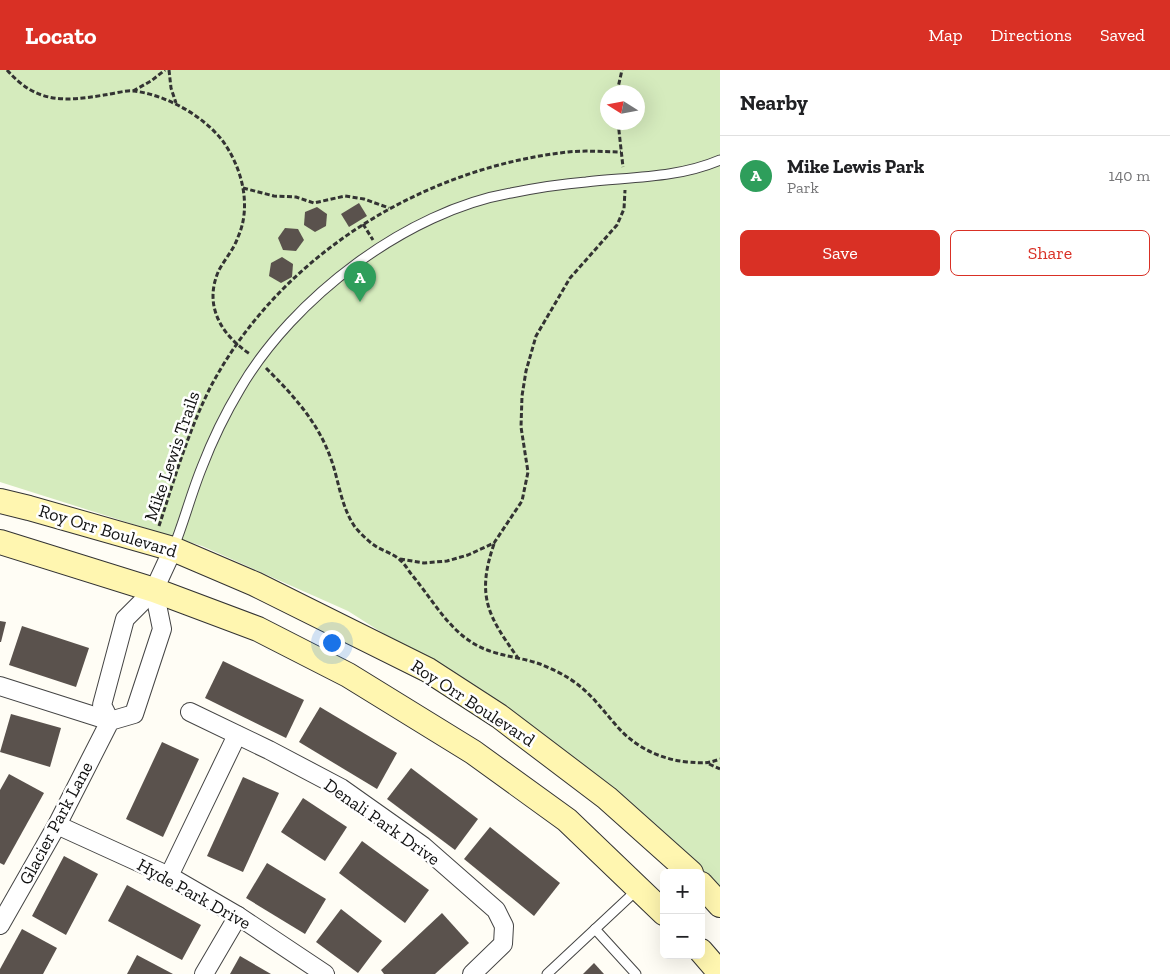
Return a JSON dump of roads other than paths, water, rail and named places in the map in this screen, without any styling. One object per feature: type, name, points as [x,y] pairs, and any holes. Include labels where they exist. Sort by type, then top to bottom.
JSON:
[{"type":"main road","name":"Roy Orr Boulevard","points":[[0,501],[173,549],[256,584],[428,670],[499,716],[606,798],[686,869]]},
{"type":"main road","points":[[0,542],[154,590],[258,628],[348,675],[473,752],[567,820],[660,909]]},
{"type":"main road","points":[[705,888],[720,905]]},
{"type":"main road","points":[[705,956],[720,973]]},
{"type":"street","points":[[110,721],[102,705],[125,618],[154,590],[173,549]]},
{"type":"street","points":[[0,686],[110,721],[134,714],[162,629],[154,590]]},
{"type":"street","name":"Denali Park Drive","points":[[190,712],[341,788],[423,846],[496,910],[504,926],[503,944],[472,974]]},
{"type":"street","name":"Glacier Park Lane","points":[[0,925],[57,825],[110,721]]},
{"type":"street","points":[[169,876],[238,735]]},
{"type":"street","name":"Hyde Park Drive","points":[[57,825],[169,876],[238,916],[325,974]]},
{"type":"street","points":[[204,974],[238,916]]},
{"type":"lane","points":[[173,549],[183,526],[202,468],[221,425],[240,389],[259,360],[288,324],[324,289],[379,249],[441,214],[506,194],[586,182],[685,171],[720,160]]},
{"type":"lane","points":[[548,974],[638,889]]},
{"type":"lane","points":[[595,928],[636,974]]},
{"type":"place","name":"Mike Lewis Park","points":[[360,302]]}]
